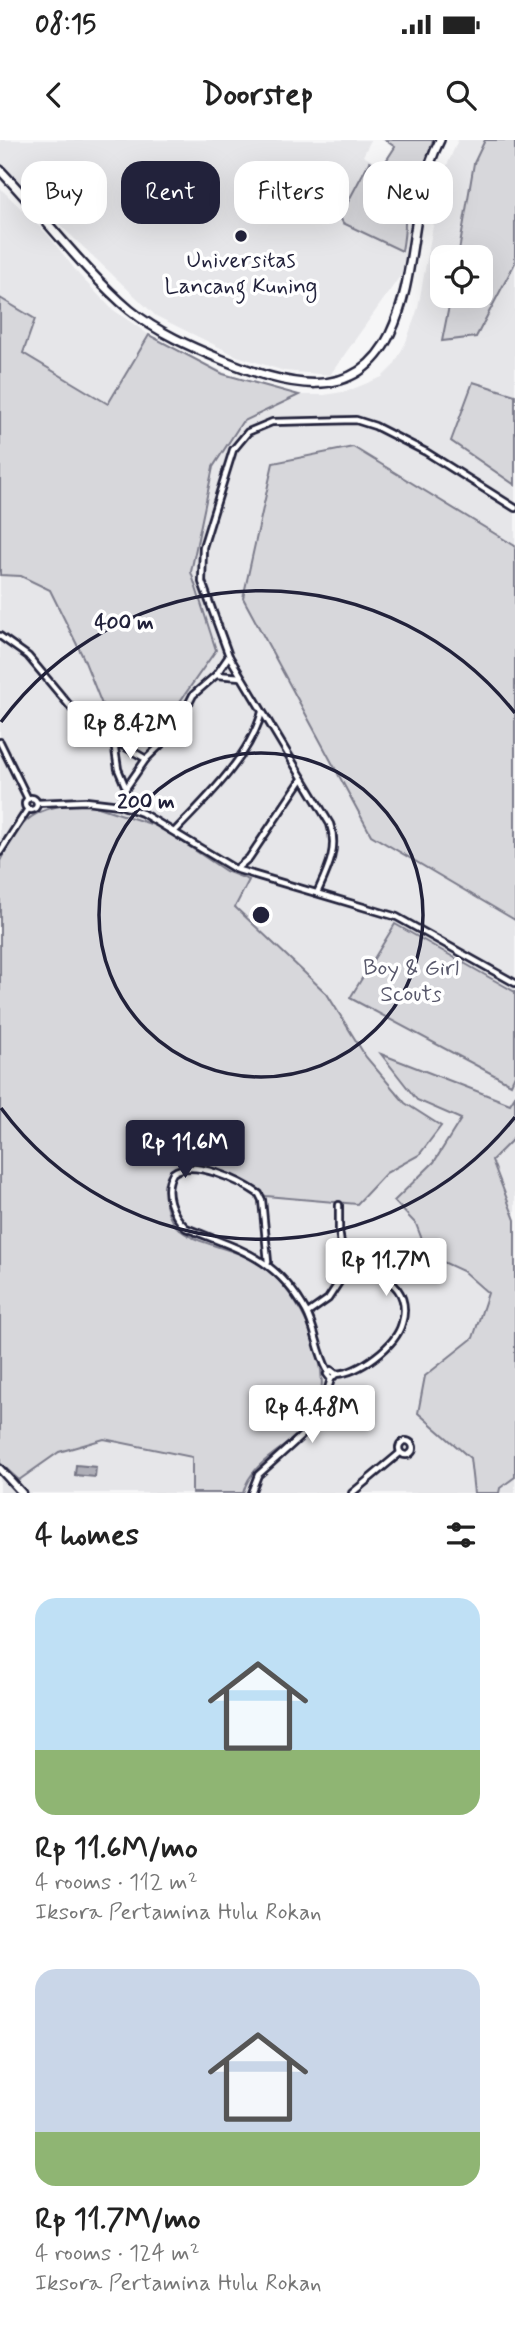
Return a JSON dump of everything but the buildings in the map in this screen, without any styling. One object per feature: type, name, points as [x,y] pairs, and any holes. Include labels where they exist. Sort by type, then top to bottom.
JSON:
[{"type":"main road","points":[[0,170],[117,299],[146,321],[197,349],[255,372],[312,385],[335,381],[364,367],[390,335],[403,290],[421,187],[429,161],[440,140]]},
{"type":"street","points":[[317,893],[333,852],[334,834],[229,656],[202,582],[203,547],[233,450],[256,426],[308,419],[343,419],[368,424],[426,452],[515,508]]},
{"type":"street","points":[[0,636],[28,656],[84,723],[146,759]]},
{"type":"street","points":[[120,805],[126,788],[146,759],[175,731],[193,695],[216,675],[229,656]]},
{"type":"street","points":[[216,675],[242,677]]},
{"type":"street","points":[[176,831],[219,782],[257,731],[262,712]]},
{"type":"street","points":[[257,731],[272,729]]},
{"type":"street","points":[[114,741],[118,769],[126,788]]},
{"type":"street","points":[[0,743],[7,762],[28,799]]},
{"type":"street","points":[[0,755],[7,762]]},
{"type":"street","points":[[235,869],[249,858],[302,779]]},
{"type":"street","points":[[28,799],[34,798],[37,803]]},
{"type":"street","points":[[28,799],[25,804],[28,809]]},
{"type":"street","points":[[37,803],[76,800],[120,805],[176,831],[235,869],[267,881],[380,911],[415,925],[515,983]]},
{"type":"street","points":[[28,809],[34,809],[37,803]]},
{"type":"street","points":[[0,852],[28,809]]},
{"type":"street","points":[[268,1262],[262,1200],[259,1194],[199,1169],[186,1167],[173,1174],[168,1197],[181,1223],[268,1262],[308,1313],[316,1345],[331,1378]]},
{"type":"street","points":[[308,1313],[328,1299],[345,1273],[339,1230],[339,1205]]},
{"type":"street","points":[[251,1493],[258,1475],[318,1421],[331,1378],[336,1374],[357,1370],[390,1341],[402,1323],[400,1297],[385,1276],[373,1271],[345,1273]]},
{"type":"street","points":[[328,1371],[333,1370],[336,1374]]},
{"type":"street","points":[[352,1493],[400,1453]]},
{"type":"street","points":[[0,1469],[22,1493]]},
{"type":"shaded area","name":"Universitas Lancang Kuning","points":[[0,140],[371,140],[363,156],[372,161],[363,161],[363,224],[412,224],[408,265],[330,375],[284,371],[237,356],[156,316],[59,224],[107,224],[107,161],[21,161],[21,188],[0,168]]},
{"type":"shaded area","points":[[458,140],[515,140],[515,1493],[0,1493],[0,188],[21,209],[21,224],[37,224],[112,309],[155,339],[247,383],[299,395],[324,395],[348,391],[382,377],[394,365],[406,342],[418,308],[433,224],[453,224],[453,161],[449,161]]},
{"type":"shaded area","points":[[76,1465],[96,1467],[95,1477],[75,1475]]},
{"type":"green space","points":[[385,140],[433,140],[427,161],[386,161],[395,147]]},
{"type":"green space","points":[[485,140],[515,140],[515,263],[493,305],[493,245],[460,245],[474,163]]},
{"type":"green space","points":[[363,173],[363,224],[405,224],[402,251],[345,224],[349,224],[349,200]]},
{"type":"green space","points":[[0,298],[35,319],[23,353],[108,404],[149,335],[223,374],[299,395],[242,422],[213,467],[191,572],[216,650],[150,744],[105,712],[83,657],[50,590],[21,576],[0,575]]},
{"type":"green space","points":[[449,308],[491,308],[476,337],[442,341]]},
{"type":"green space","points":[[473,382],[515,395],[515,485],[451,441]]},
{"type":"green space","points":[[353,447],[515,546],[515,920],[371,835],[243,598],[273,463]]},
{"type":"green space","points":[[83,802],[160,827],[226,871],[249,880],[235,907],[327,994],[366,1057],[405,1103],[441,1126],[419,1155],[386,1173],[357,1204],[266,1196],[231,1175],[186,1165],[168,1177],[166,1201],[170,1218],[181,1230],[195,1238],[247,1257],[264,1267],[290,1294],[301,1311],[317,1349],[322,1388],[314,1419],[294,1439],[258,1467],[243,1493],[192,1493],[192,1457],[104,1439],[59,1452],[19,1480],[0,1463],[0,861],[16,833],[31,817],[52,808]]},
{"type":"green space","name":"Boy & Girl Scouts","points":[[395,924],[515,992],[515,1075],[511,1084],[350,998]]},
{"type":"green space","points":[[381,1054],[510,1104],[515,1096],[515,1137],[492,1160],[515,1220],[515,1477],[500,1488],[499,1493],[474,1493],[470,1458],[418,1413],[425,1376],[473,1338],[488,1293],[463,1271],[428,1255],[416,1224],[394,1201],[434,1162],[461,1119],[417,1100]]},
{"type":"place","name":"Universitas Lancang Kuning","points":[[241,236]]}]
